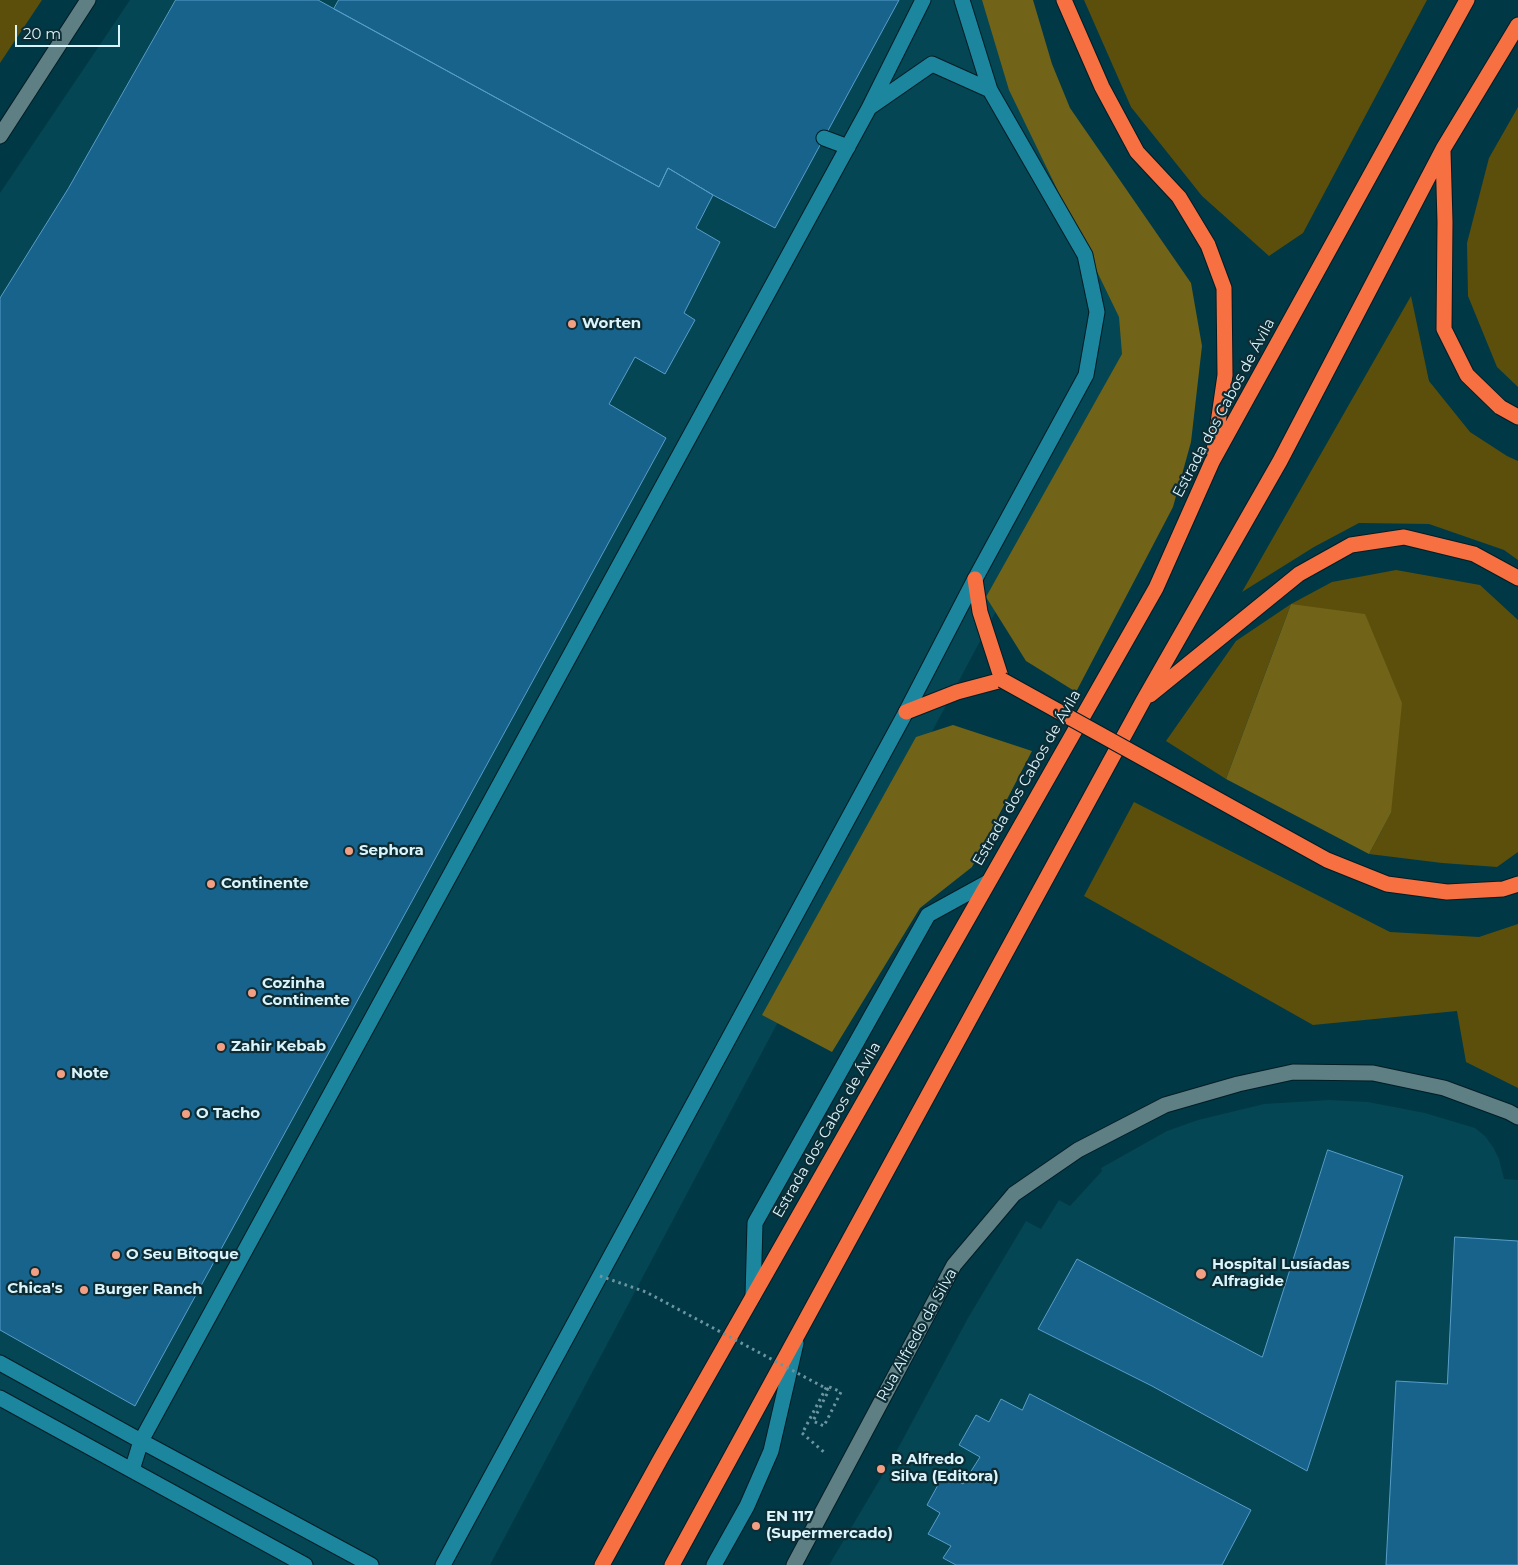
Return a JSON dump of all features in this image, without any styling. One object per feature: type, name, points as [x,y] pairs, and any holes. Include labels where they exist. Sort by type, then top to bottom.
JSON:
[{"type":"highway","points":[[1064,0],[1102,87],[1137,152],[1179,197],[1208,245],[1224,288],[1225,375],[1212,462]]},
{"type":"highway","name":"Estrada dos Cabos de Ávila","points":[[602,1565],[1156,588],[1212,462],[1467,0]]},
{"type":"highway","points":[[672,1565],[1143,701],[1280,461],[1444,149],[1518,26]]},
{"type":"highway","points":[[1444,149],[1444,329],[1467,375],[1500,407],[1518,417]]},
{"type":"highway","points":[[1143,701],[1299,574],[1351,545],[1404,537],[1474,554],[1518,578]]},
{"type":"highway","points":[[975,579],[980,612],[1002,680],[1327,860],[1387,884],[1447,892],[1502,890],[1518,884]]},
{"type":"highway","points":[[906,712],[957,692],[1002,680]]},
{"type":"highway","points":[[1502,890],[1518,876]]},
{"type":"street","points":[[0,136],[88,0]]},
{"type":"street","name":"Rua Alfredo da Silva","points":[[794,1565],[954,1265],[1014,1194],[1078,1150],[1165,1105],[1238,1084],[1293,1072],[1373,1074],[1444,1088],[1518,1117]]},
{"type":"lane","points":[[132,1470],[142,1441],[848,147],[923,0]]},
{"type":"lane","points":[[442,1565],[906,712],[975,579],[1086,375],[1098,312],[1085,255],[990,90],[962,0]]},
{"type":"lane","points":[[869,108],[932,64],[990,90]]},
{"type":"lane","points":[[824,138],[848,147]]},
{"type":"lane","points":[[753,1296],[756,1223],[928,915],[988,882]]},
{"type":"lane","points":[[714,1565],[747,1506],[770,1451],[797,1336]]},
{"type":"lane","points":[[0,1363],[371,1565]]},
{"type":"lane","points":[[0,1398],[305,1565]]},
{"type":"path","points":[[600,1276],[646,1292],[829,1390],[813,1421],[824,1426],[841,1392],[827,1386],[807,1424]]},
{"type":"shaded area","points":[[0,0],[42,0],[0,63]]},
{"type":"shaded area","points":[[130,0],[982,0],[1144,332],[490,1565],[0,1565],[0,193]]},
{"type":"shaded area","points":[[982,0],[1033,0],[1052,64],[1070,108],[1191,283],[1202,346],[1191,442],[1173,507],[1076,692],[1026,661],[986,597],[1122,354],[1119,317],[1009,90]]},
{"type":"shaded area","points":[[1084,0],[1427,0],[1303,233],[1269,256],[1202,196],[1131,107]]},
{"type":"shaded area","points":[[1518,107],[1518,387],[1497,367],[1468,296],[1467,243],[1489,158]]},
{"type":"shaded area","points":[[1411,296],[1429,381],[1470,432],[1518,461],[1518,560],[1504,550],[1429,524],[1359,523],[1314,547],[1242,592]]},
{"type":"shaded area","points":[[1396,570],[1480,585],[1518,620],[1518,852],[1497,867],[1442,863],[1369,854],[1391,813],[1291,604],[1332,582]]},
{"type":"shaded area","points":[[1291,604],[1226,779],[1166,741],[1236,641]]},
{"type":"shaded area","points":[[1291,604],[1365,614],[1402,703],[1391,813],[1369,854],[1226,779]]},
{"type":"shaded area","points":[[953,725],[1032,751],[972,867],[920,908],[832,1052],[762,1015],[916,737]]},
{"type":"shaded area","points":[[1134,802],[1390,932],[1479,937],[1518,924],[1518,1088],[1466,1062],[1457,1011],[1313,1025],[1084,896]]},
{"type":"shaded area","points":[[1329,1100],[1368,1102],[1425,1113],[1475,1128],[1485,1136],[1493,1147],[1499,1159],[1504,1179],[1518,1180],[1518,1565],[829,1565],[895,1454],[968,1318],[1026,1221],[1041,1229],[1059,1200],[1070,1206],[1102,1171],[1101,1168],[1167,1131],[1198,1120],[1264,1104]]},
{"type":"building","name":"Continente","points":[[176,0],[318,0],[659,187],[668,168],[713,195],[696,228],[720,242],[684,313],[695,320],[665,374],[635,357],[609,404],[666,438],[135,1406],[0,1330],[0,298],[68,189]]},
{"type":"building","points":[[339,0],[899,0],[775,228],[713,195],[668,168],[659,187],[334,9]]},
{"type":"building","points":[[1328,1150],[1403,1176],[1307,1471],[1152,1386],[1038,1329],[1077,1259],[1262,1357]]},
{"type":"building","points":[[1455,1237],[1518,1241],[1518,1565],[1386,1565],[1396,1381],[1447,1384]]},
{"type":"building","points":[[1030,1394],[1251,1510],[1222,1565],[956,1565],[943,1558],[951,1546],[928,1534],[940,1513],[927,1505],[944,1474],[963,1484],[980,1457],[959,1445],[976,1415],[989,1422],[1001,1399],[1022,1410]]},
{"type":"place","name":"Worten","points":[[572,324]]},
{"type":"place","name":"Sephora","points":[[349,851]]},
{"type":"place","name":"Continente","points":[[211,884]]},
{"type":"place","name":"Cozinha Continente","points":[[252,993]]},
{"type":"place","name":"Zahir Kebab","points":[[221,1047]]},
{"type":"place","name":"Note","points":[[61,1074]]},
{"type":"place","name":"O Tacho","points":[[186,1114]]},
{"type":"place","name":"O Seu Bitoque","points":[[116,1255]]},
{"type":"place","name":"Chica's","points":[[35,1272]]},
{"type":"place","name":"Hospital Lusíadas Alfragide","points":[[1201,1274]]},
{"type":"place","name":"Burger Ranch","points":[[84,1290]]},
{"type":"place","name":"R Alfredo Silva (Editora)","points":[[881,1469]]},
{"type":"place","name":"EN 117 (Supermercado)","points":[[756,1526]]}]
